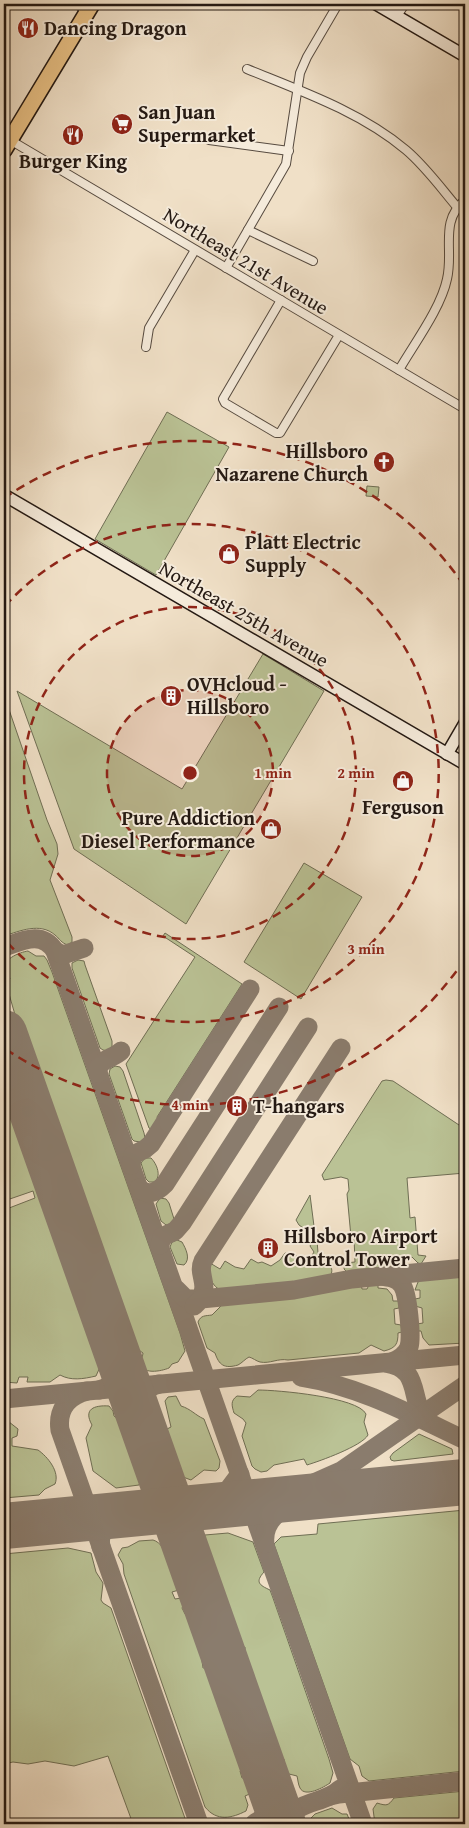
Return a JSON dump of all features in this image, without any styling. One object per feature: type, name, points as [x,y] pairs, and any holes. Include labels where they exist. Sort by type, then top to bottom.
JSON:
[{"type":"highway","points":[[7,145],[85,6]]},
{"type":"main road","points":[[376,4],[465,56]]},
{"type":"main road","name":"Northeast 25th Avenue","points":[[4,495],[465,764]]},
{"type":"main road","points":[[447,754],[465,722]]},
{"type":"street","points":[[226,268],[286,164],[296,89],[300,73],[307,57],[338,4]]},
{"type":"street","points":[[397,16],[405,4]]},
{"type":"street","points":[[247,69],[338,108],[377,128],[396,141],[418,162],[456,207]]},
{"type":"street","points":[[209,140],[289,151]]},
{"type":"street","name":"Northeast 21st Avenue","points":[[7,145],[195,250],[465,409]]},
{"type":"street","points":[[398,370],[440,300],[448,278],[449,226],[456,207],[465,200]]},
{"type":"street","points":[[248,230],[313,261]]},
{"type":"street","points":[[146,347],[149,328],[195,250]]},
{"type":"street","points":[[281,300],[223,399],[225,403],[278,434],[281,432],[339,335]]},
{"type":"green space","points":[[167,412],[229,447],[156,575],[95,539]]},
{"type":"green space","points":[[367,486],[379,487],[378,497],[366,496]]},
{"type":"green space","points":[[263,654],[324,691],[186,924],[74,849],[17,691],[182,789]]},
{"type":"green space","points":[[4,695],[57,844],[58,854],[50,880],[72,937],[72,942],[68,945],[49,931],[36,928],[4,936]]},
{"type":"green space","points":[[304,863],[362,897],[301,999],[244,962]]},
{"type":"green space","points":[[165,933],[242,984],[157,1117],[159,1122],[155,1129],[152,1130],[149,1128],[126,1064],[195,957],[163,936]]},
{"type":"green space","points":[[28,951],[36,956],[44,956],[52,972],[180,1333],[185,1351],[178,1362],[172,1364],[169,1368],[157,1371],[144,1369],[141,1361],[143,1353],[133,1346],[20,1032],[7,987],[10,978],[4,967],[5,963],[12,957]]},
{"type":"green space","points":[[78,960],[84,961],[112,1041],[112,1047],[108,1051],[100,1048],[72,968],[72,963]]},
{"type":"green space","points":[[115,1066],[120,1067],[123,1071],[144,1133],[145,1138],[140,1142],[132,1139],[109,1074],[110,1069]]},
{"type":"green space","points":[[4,1079],[98,1350],[96,1359],[100,1367],[96,1376],[77,1379],[60,1375],[50,1382],[27,1382],[28,1377],[19,1377],[17,1383],[4,1382],[4,1210],[35,1198],[33,1191],[4,1201]]},
{"type":"green space","points":[[382,1081],[393,1081],[465,1129],[465,1173],[407,1178],[410,1218],[415,1217],[418,1255],[426,1256],[421,1264],[412,1257],[394,1258],[386,1267],[380,1269],[348,1273],[344,1269],[345,1263],[355,1262],[354,1237],[351,1237],[347,1194],[349,1190],[348,1179],[341,1177],[324,1180],[322,1175]]},
{"type":"green space","points":[[145,1158],[151,1158],[157,1167],[158,1177],[154,1182],[149,1182],[146,1179],[141,1163]]},
{"type":"green space","points":[[310,1195],[315,1234],[313,1235],[299,1225],[296,1220]]},
{"type":"green space","points":[[160,1198],[166,1199],[169,1203],[174,1219],[170,1224],[166,1225],[161,1221],[156,1204]]},
{"type":"green space","points":[[314,1238],[317,1240],[319,1266],[330,1265],[331,1267],[332,1272],[329,1278],[289,1285],[225,1291],[216,1287],[207,1271],[210,1263],[220,1269],[225,1261],[235,1267],[244,1269],[251,1259],[271,1266],[280,1260],[285,1253],[297,1256],[300,1259],[298,1261],[302,1263],[304,1260],[308,1262],[314,1252],[310,1246]]},
{"type":"green space","points":[[177,1240],[182,1242],[187,1254],[187,1260],[184,1265],[177,1264],[170,1247],[172,1242]]},
{"type":"green space","points":[[465,1274],[465,1343],[429,1345],[423,1338],[421,1331],[417,1331],[417,1324],[423,1323],[422,1308],[415,1306],[415,1299],[420,1298],[420,1290],[415,1290],[418,1282],[424,1277]]},
{"type":"green space","points":[[378,1282],[378,1288],[387,1289],[392,1295],[393,1301],[399,1301],[399,1308],[394,1309],[395,1324],[401,1325],[402,1332],[398,1333],[396,1345],[384,1351],[371,1345],[359,1353],[271,1362],[259,1362],[249,1357],[238,1365],[226,1366],[220,1363],[215,1353],[207,1348],[198,1322],[202,1317],[212,1315],[224,1303],[305,1295],[360,1284],[362,1289],[367,1289],[370,1283]]},
{"type":"green space","points":[[258,1390],[282,1391],[348,1403],[360,1408],[366,1414],[364,1422],[368,1435],[358,1444],[313,1463],[307,1465],[304,1459],[274,1465],[267,1471],[261,1472],[252,1466],[242,1436],[246,1423],[234,1413],[232,1404],[237,1396],[250,1397]]},
{"type":"green space","points":[[176,1396],[181,1406],[204,1419],[220,1461],[219,1468],[216,1471],[204,1470],[191,1480],[183,1477],[180,1473],[165,1430],[171,1427],[165,1401],[168,1397]]},
{"type":"green space","points":[[109,1406],[114,1416],[124,1424],[143,1476],[139,1485],[116,1488],[93,1471],[86,1438],[92,1425],[89,1412],[95,1407]]},
{"type":"green space","points":[[4,1418],[18,1429],[17,1436],[12,1438],[12,1446],[38,1450],[46,1457],[54,1470],[56,1475],[55,1484],[45,1489],[39,1495],[4,1498]]},
{"type":"green space","points":[[419,1434],[452,1449],[453,1454],[391,1460],[390,1457],[393,1453]]},
{"type":"green space","points":[[465,1510],[465,1771],[369,1781],[362,1776],[359,1766],[350,1759],[274,1544],[281,1537],[317,1534],[318,1524]]},
{"type":"green space","points":[[228,1533],[253,1542],[264,1572],[259,1581],[270,1590],[329,1759],[333,1773],[330,1783],[315,1791],[302,1791],[297,1776],[281,1772],[279,1766],[284,1764],[284,1759],[276,1757],[260,1711],[265,1709],[263,1702],[257,1703],[241,1656],[245,1655],[245,1647],[238,1648],[221,1602],[227,1600],[224,1593],[219,1594],[216,1587],[220,1585],[203,1538],[205,1535]]},
{"type":"green space","points":[[153,1540],[163,1548],[170,1561],[179,1590],[172,1592],[175,1599],[181,1598],[180,1594],[184,1592],[188,1604],[182,1608],[185,1614],[191,1612],[207,1658],[202,1661],[203,1668],[210,1667],[227,1714],[222,1715],[224,1723],[230,1722],[246,1769],[240,1771],[242,1778],[249,1777],[254,1792],[245,1796],[248,1805],[246,1811],[230,1817],[214,1815],[205,1807],[124,1574],[123,1564],[118,1555],[122,1548],[139,1541]]},
{"type":"green space","points":[[68,1548],[91,1553],[96,1572],[103,1583],[101,1600],[111,1608],[187,1824],[133,1824],[108,1756],[74,1766],[45,1761],[28,1764],[13,1762],[4,1764],[4,1554]]},
{"type":"green space","points":[[465,1791],[465,1824],[375,1824],[373,1809],[377,1803],[387,1805],[394,1798]]},
{"type":"green space","points":[[332,1808],[342,1814],[347,1814],[351,1824],[305,1824],[315,1814]]},
{"type":"taxiway","points":[[4,947],[25,940],[38,939],[50,945],[55,951],[363,1824]]},
{"type":"taxiway","points":[[55,951],[63,955],[84,948]]},
{"type":"taxiway","points":[[131,1165],[133,1155],[151,1144],[250,989]]},
{"type":"taxiway","points":[[139,1188],[149,1193],[165,1184],[279,1007]]},
{"type":"taxiway","points":[[160,1245],[162,1237],[175,1231],[182,1223],[308,1027]]},
{"type":"taxiway","points":[[176,1289],[186,1299],[201,1299],[204,1288],[201,1270],[203,1261],[341,1048]]},
{"type":"taxiway","points":[[98,1073],[98,1068],[103,1062],[121,1051]]},
{"type":"taxiway","points":[[194,1306],[201,1299],[294,1290],[352,1279],[465,1268]]},
{"type":"taxiway","points":[[381,1276],[393,1278],[402,1285],[408,1306],[409,1347],[402,1356],[392,1362]]},
{"type":"taxiway","points":[[99,1390],[114,1381],[118,1365],[117,1353]]},
{"type":"taxiway","points":[[4,1399],[465,1355]]},
{"type":"taxiway","points":[[386,1363],[406,1372],[414,1388],[418,1406],[430,1423]]},
{"type":"taxiway","points":[[301,1377],[344,1387],[385,1402],[465,1440]]},
{"type":"taxiway","points":[[140,1420],[140,1408],[144,1393],[159,1384]]},
{"type":"taxiway","points":[[250,1503],[296,1491],[341,1471],[465,1385]]},
{"type":"taxiway","points":[[87,1391],[74,1396],[65,1405],[60,1416],[60,1430],[199,1824]]},
{"type":"taxiway","points":[[216,1506],[240,1474]]},
{"type":"taxiway","points":[[265,1544],[265,1533],[275,1516],[282,1510],[321,1496]]},
{"type":"taxiway","points":[[101,1547],[102,1531],[121,1515]]},
{"type":"taxiway","points":[[330,1796],[465,1781]]},
{"type":"taxiway","points":[[255,1823],[269,1809],[271,1800],[270,1789]]},
{"type":"taxiway","points":[[287,1824],[296,1810],[326,1798],[340,1789]]},
{"type":"runway","points":[[4,1033],[283,1824]]},
{"type":"runway","points":[[4,1526],[465,1482]]},
{"type":"place","name":"Dancing Dragon","points":[[28,28]]},
{"type":"place","name":"San Juan Supermarket","points":[[122,124]]},
{"type":"place","name":"Burger King","points":[[73,135]]},
{"type":"place","name":"Hillsboro Nazarene Church","points":[[384,462]]},
{"type":"place","name":"Platt Electric Supply","points":[[229,554]]},
{"type":"place","name":"OVHcloud - Hillsboro","points":[[171,696]]},
{"type":"place","name":"Ferguson","points":[[403,781]]},
{"type":"place","name":"Pure Addiction Diesel Performance","points":[[271,829]]},
{"type":"place","name":"T-hangars","points":[[237,1106]]},
{"type":"place","name":"Hillsboro Airport Control Tower","points":[[268,1248]]}]
